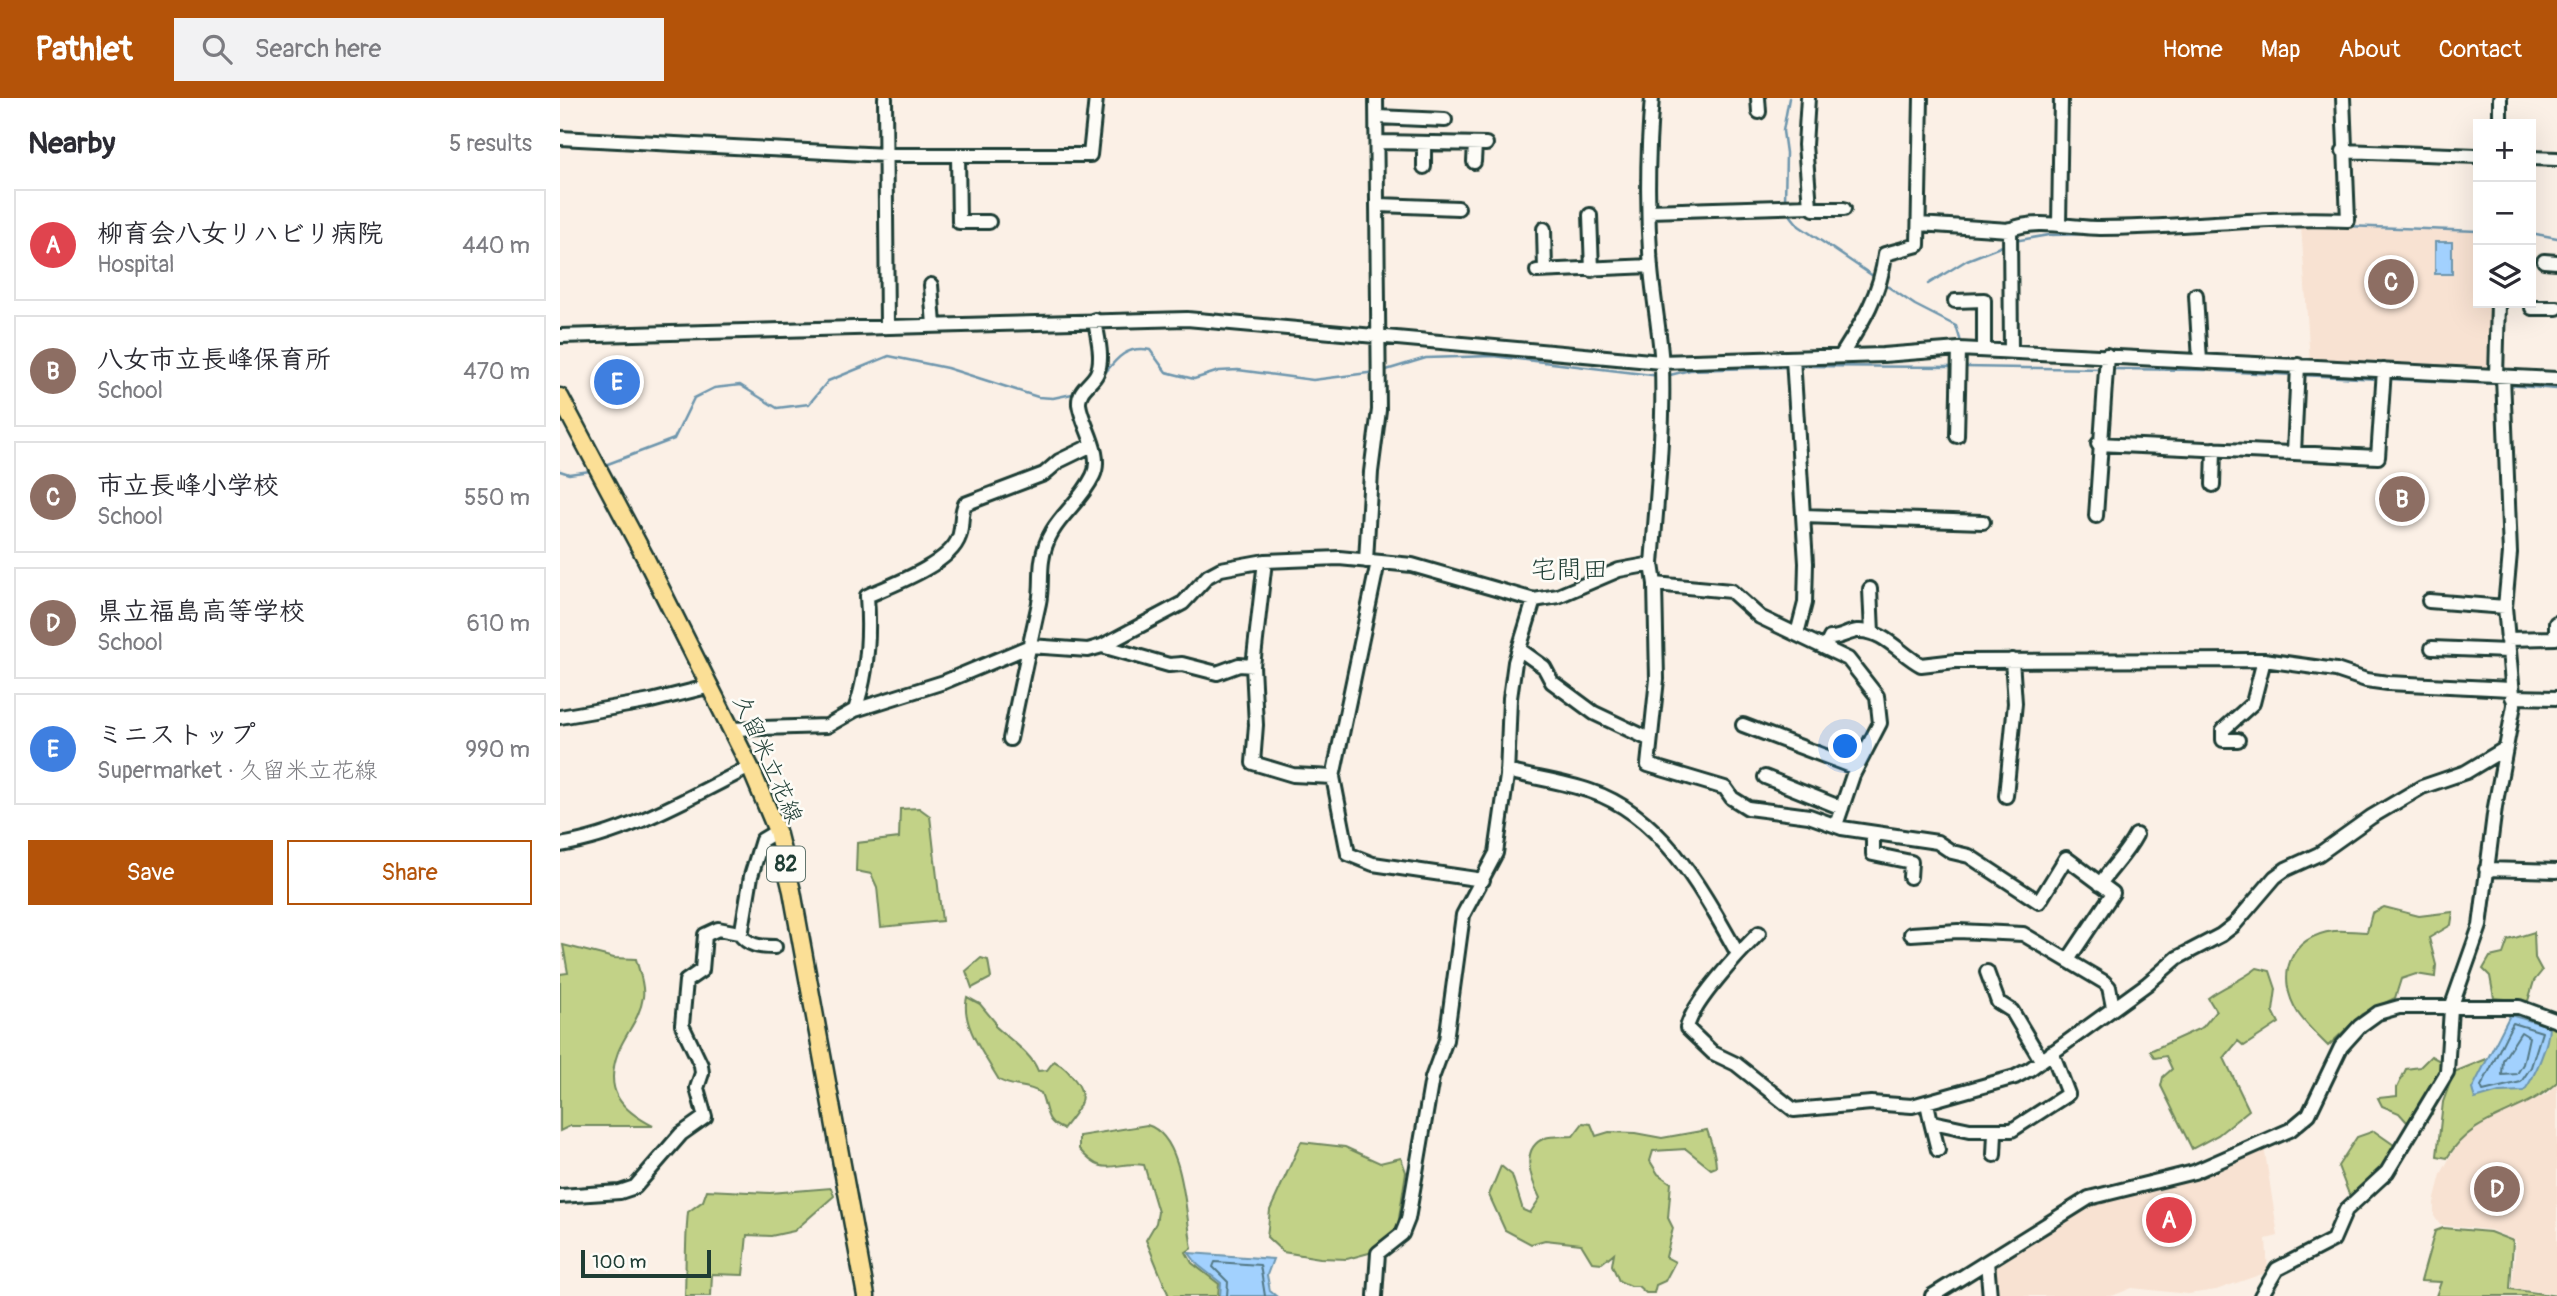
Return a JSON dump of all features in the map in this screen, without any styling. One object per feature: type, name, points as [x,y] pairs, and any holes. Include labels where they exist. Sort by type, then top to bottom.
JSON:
[{"type":"main road","name":"久留米立花線","points":[[560,397],[711,686],[777,831],[792,891],[866,1296]]},
{"type":"street","points":[[885,98],[887,326]]},
{"type":"street","points":[[560,138],[885,155],[1090,155],[1096,98]]},
{"type":"street","points":[[1376,98],[1379,410],[1371,472],[1372,561],[1333,777],[1348,854],[1373,864],[1483,880]]},
{"type":"street","points":[[1652,98],[1648,143],[1649,211],[1651,266],[1662,371],[1663,419],[1652,564],[1655,584],[1657,679],[1648,765],[1725,788],[1732,798],[1748,808],[1809,816],[1873,834],[1937,842],[1952,852],[1969,856],[2039,902],[2066,858],[2113,893],[2068,960]]},
{"type":"street","points":[[1758,98],[1759,112]]},
{"type":"street","points":[[1808,98],[1805,145],[1810,206]]},
{"type":"street","points":[[1842,356],[1865,319],[1882,279],[1885,254],[1918,245],[1921,98]]},
{"type":"street","points":[[2059,225],[2061,98]]},
{"type":"street","points":[[1919,224],[2010,229],[2059,225],[2099,228],[2297,217],[2348,220],[2343,151],[2343,98]]},
{"type":"street","points":[[2500,98],[2500,119]]},
{"type":"street","points":[[1377,117],[1445,120]]},
{"type":"street","points":[[1378,142],[1480,144],[1474,162]]},
{"type":"street","points":[[1424,143],[1424,167]]},
{"type":"street","points":[[2343,151],[2473,156]]},
{"type":"street","points":[[958,155],[959,222],[989,222]]},
{"type":"street","points":[[2536,158],[2557,159]]},
{"type":"street","points":[[1379,205],[1458,208]]},
{"type":"street","points":[[1649,211],[1810,206],[1844,209]]},
{"type":"street","points":[[1590,215],[1592,270]]},
{"type":"street","points":[[2010,229],[2011,351]]},
{"type":"street","points":[[1541,235],[1541,271],[1651,266]]},
{"type":"street","points":[[931,285],[934,326]]},
{"type":"street","points":[[2196,295],[2200,360]]},
{"type":"street","points":[[1955,301],[1984,300],[1984,350]]},
{"type":"street","points":[[2261,1296],[2277,1269],[2333,1240],[2346,1210],[2387,1172],[2447,1072],[2451,1008],[2480,926],[2486,869],[2506,748],[2512,729],[2505,607],[2510,554],[2499,376],[2498,308]]},
{"type":"street","points":[[2536,308],[2557,308]]},
{"type":"street","points":[[560,336],[1094,320],[1232,321],[1378,335],[1662,371],[1793,358],[1959,349],[2557,379]]},
{"type":"street","points":[[1010,739],[1030,646],[1042,580],[1042,561],[1048,540],[1056,521],[1073,506],[1095,474],[1093,445],[1079,402],[1084,387],[1098,371],[1100,357],[1094,320]]},
{"type":"street","points":[[1957,436],[1959,349]]},
{"type":"street","points":[[2096,516],[2098,444],[2107,355]]},
{"type":"street","points":[[1793,358],[1803,516],[1805,603],[1797,634]]},
{"type":"street","points":[[2294,453],[2298,366]]},
{"type":"street","points":[[2098,444],[2378,457],[2384,370]]},
{"type":"street","points":[[855,710],[864,684],[869,641],[867,596],[915,575],[949,551],[959,537],[965,504],[1044,474],[1059,461],[1093,445]]},
{"type":"street","points":[[2213,485],[2214,449]]},
{"type":"street","points":[[1803,516],[1983,522]]},
{"type":"street","points":[[731,729],[793,734],[827,726],[855,710],[944,682],[1014,648],[1030,646],[1088,650],[1102,646],[1183,603],[1208,576],[1222,569],[1265,561],[1372,561],[1412,565],[1534,600],[1558,596],[1619,570],[1652,564]]},
{"type":"street","points":[[1265,561],[1253,666],[1256,725],[1253,763],[1293,775],[1333,777]]},
{"type":"street","points":[[1655,584],[1731,591],[1760,617],[1848,659],[1877,696],[1880,723],[1853,775],[1836,825]]},
{"type":"street","points":[[1870,589],[1872,633]]},
{"type":"street","points":[[1375,1296],[1378,1253],[1402,1234],[1408,1219],[1432,1078],[1446,1040],[1463,915],[1496,853],[1507,771],[1510,698],[1519,649],[1534,600]]},
{"type":"street","points":[[2429,601],[2505,607]]},
{"type":"street","points":[[2432,648],[2508,645],[2556,638],[2556,623]]},
{"type":"street","points":[[1825,648],[1830,638],[1843,638],[1856,631],[1872,633],[1888,640],[1921,665],[2012,660],[2264,660],[2336,670],[2366,680],[2388,683],[2557,698]]},
{"type":"street","points":[[1102,646],[1169,665],[1194,666],[1217,673],[1239,665],[1253,666]]},
{"type":"street","points":[[1519,649],[1544,667],[1552,682],[1594,713],[1649,739]]},
{"type":"street","points":[[2006,796],[2014,714],[2012,660]]},
{"type":"street","points":[[2238,740],[2223,740],[2223,730],[2253,703],[2264,660]]},
{"type":"street","points":[[560,717],[711,686]]},
{"type":"street","points":[[1743,725],[1851,766]]},
{"type":"street","points":[[1759,933],[1738,954],[1692,1014],[1687,1028],[1713,1053],[1736,1064],[1794,1110],[1813,1115],[1871,1103],[1891,1107],[1927,1103],[2015,1077],[2177,958],[2227,930],[2275,877],[2286,869],[2319,854],[2371,817],[2422,787],[2466,772],[2506,748]]},
{"type":"street","points":[[560,845],[589,840],[627,827],[750,767]]},
{"type":"street","points":[[1507,771],[1591,791],[1627,809],[1680,859],[1738,954]]},
{"type":"street","points":[[1765,777],[1842,808]]},
{"type":"street","points":[[775,947],[755,946],[744,941],[739,933],[762,839],[777,831]]},
{"type":"street","points":[[1873,834],[1873,853],[1911,862],[1910,877]]},
{"type":"street","points":[[2100,884],[2114,864],[2124,857],[2136,835]]},
{"type":"street","points":[[2486,869],[2557,871]]},
{"type":"street","points":[[560,1196],[621,1192],[635,1187],[681,1135],[705,1117],[697,1088],[702,1073],[701,1065],[682,1025],[686,981],[702,970],[705,935],[718,929],[739,933]]},
{"type":"street","points":[[1911,934],[1958,931],[2023,934],[2091,972],[2109,988],[2113,1007]]},
{"type":"street","points":[[1931,1122],[1995,1133],[2012,1130],[2068,1094],[2047,1056],[2011,1011],[1998,1002],[1987,972]]},
{"type":"street","points":[[1933,1296],[2089,1198],[2194,1172],[2290,1130],[2309,1114],[2341,1047],[2360,1026],[2378,1013],[2399,1007],[2519,1007],[2557,1021]]},
{"type":"street","points":[[1927,1103],[1938,1150]]},
{"type":"street","points":[[1994,1155],[1995,1133]]},
{"type":"street","points":[[1987,1262],[1990,1296]]},
{"type":"shaded area","points":[[2301,225],[2473,232],[2473,308],[2492,308],[2488,371],[2310,361]]},
{"type":"shaded area","points":[[2557,1083],[2557,1294],[2512,1288],[2516,1241],[2491,1230],[2440,1225],[2434,1216],[2434,1203],[2441,1174],[2458,1142],[2488,1120],[2547,1094]]},
{"type":"shaded area","points":[[2264,1146],[2278,1236],[2266,1239],[2268,1272],[2216,1290],[2188,1294],[2132,1288],[2112,1296],[1993,1296],[1993,1264],[2084,1205]]},
{"type":"green space","points":[[919,808],[930,816],[942,921],[881,927],[877,887],[871,874],[856,871],[857,843],[899,838],[900,809]]},
{"type":"green space","points":[[2384,907],[2419,916],[2453,912],[2451,925],[2429,938],[2436,965],[2435,977],[2416,974],[2401,979],[2395,998],[2362,1014],[2328,1046],[2301,1017],[2291,999],[2287,973],[2290,960],[2306,941],[2319,934],[2334,931],[2367,932],[2372,913]]},
{"type":"green space","points":[[2534,932],[2535,958],[2542,971],[2534,981],[2528,1001],[2494,998],[2490,976],[2483,969],[2490,957],[2503,954],[2508,940]]},
{"type":"green space","points":[[563,945],[614,958],[636,959],[643,997],[639,1012],[618,1052],[614,1066],[614,1088],[632,1113],[653,1126],[570,1126],[560,1131],[560,974],[568,973]]},
{"type":"green space","points":[[981,958],[988,960],[991,978],[972,988],[966,971]]},
{"type":"green space","points":[[2257,968],[2270,971],[2276,989],[2273,1011],[2279,1023],[2244,1046],[2238,1041],[2224,1058],[2249,1110],[2218,1135],[2192,1149],[2161,1086],[2163,1077],[2172,1069],[2166,1056],[2155,1058],[2150,1051],[2203,1027],[2216,1011],[2208,998]]},
{"type":"green space","points":[[967,997],[980,1004],[995,1022],[995,1026],[1025,1053],[1038,1071],[1047,1070],[1054,1061],[1066,1069],[1075,1080],[1082,1094],[1080,1106],[1063,1129],[1050,1119],[1041,1093],[999,1080],[971,1030],[967,1019]]},
{"type":"green space","points":[[2543,1024],[2557,1025],[2557,1082],[2529,1102],[2471,1132],[2447,1158],[2437,1156],[2443,1102],[2454,1072],[2489,1058]]},
{"type":"green space","points":[[2431,1056],[2442,1062],[2440,1089],[2432,1114],[2407,1122],[2399,1113],[2382,1106],[2378,1098],[2397,1096],[2397,1088],[2406,1069],[2420,1067]]},
{"type":"green space","points":[[1583,1123],[1591,1124],[1596,1136],[1609,1132],[1662,1138],[1707,1130],[1716,1162],[1716,1167],[1711,1169],[1686,1149],[1653,1151],[1650,1161],[1658,1174],[1671,1183],[1668,1218],[1673,1228],[1666,1257],[1675,1262],[1665,1281],[1656,1285],[1654,1293],[1646,1293],[1638,1286],[1619,1281],[1612,1265],[1614,1253],[1602,1263],[1592,1262],[1581,1244],[1545,1240],[1531,1244],[1505,1230],[1489,1195],[1501,1166],[1512,1175],[1523,1210],[1530,1213],[1540,1198],[1529,1165],[1532,1149],[1545,1138],[1573,1136]]},
{"type":"green space","points":[[1147,1125],[1160,1132],[1176,1160],[1185,1197],[1192,1248],[1186,1252],[1192,1263],[1219,1284],[1218,1296],[1169,1296],[1146,1240],[1156,1223],[1158,1212],[1144,1165],[1103,1166],[1096,1164],[1079,1149],[1079,1136]]},
{"type":"green space","points":[[2374,1131],[2394,1145],[2392,1154],[2378,1176],[2352,1202],[2338,1166],[2357,1137]]},
{"type":"green space","points":[[1301,1142],[1345,1147],[1380,1163],[1401,1158],[1406,1172],[1394,1236],[1369,1253],[1347,1259],[1283,1252],[1267,1237],[1270,1210]]},
{"type":"green space","points":[[831,1188],[834,1196],[794,1231],[771,1236],[747,1235],[743,1275],[712,1274],[711,1296],[685,1296],[688,1212],[703,1201],[707,1190],[770,1193]]},
{"type":"green space","points":[[2443,1228],[2490,1232],[2513,1241],[2510,1289],[2557,1296],[2436,1296],[2441,1282],[2421,1281],[2435,1231]]},
{"type":"water","points":[[2435,242],[2452,242],[2452,274],[2435,274]]},
{"type":"water","points":[[2510,1015],[2549,1026],[2541,1060],[2524,1091],[2499,1092],[2475,1099],[2472,1089]]},
{"type":"water","points":[[1189,1253],[1273,1259],[1267,1275],[1270,1291],[1276,1296],[1220,1296],[1221,1283],[1198,1265]]},
{"type":"waterway","points":[[1785,202],[1786,153],[1783,131],[1789,98]]},
{"type":"waterway","points":[[1787,211],[1799,226],[1876,278]]},
{"type":"waterway","points":[[2346,226],[2473,231]]},
{"type":"waterway","points":[[2014,241],[2049,235],[2098,234]]},
{"type":"waterway","points":[[2536,234],[2557,238]]},
{"type":"waterway","points":[[1928,284],[1967,260],[2005,245]]},
{"type":"waterway","points":[[1884,284],[1915,305],[1956,326],[1961,342],[1976,343]]},
{"type":"waterway","points":[[1100,379],[1121,356],[1141,349],[1150,350],[1166,372],[1194,379],[1219,371],[1238,370],[1313,380],[1376,372]]},
{"type":"waterway","points":[[605,465],[674,439],[694,398],[714,388],[740,385],[777,408],[809,404],[828,381],[889,356],[947,368],[1038,397],[1053,398],[1077,393]]},
{"type":"waterway","points":[[1383,371],[1426,358],[1493,356],[1660,376]]},
{"type":"waterway","points":[[1799,366],[1953,367]]},
{"type":"waterway","points":[[1666,376],[1690,370],[1788,367]]},
{"type":"waterway","points":[[1963,367],[2103,369]]},
{"type":"waterway","points":[[2110,369],[2206,370]]},
{"type":"waterway","points":[[2218,371],[2295,375]]},
{"type":"waterway","points":[[2301,375],[2379,379]]},
{"type":"waterway","points":[[2389,379],[2498,384]]},
{"type":"waterway","points":[[2508,385],[2557,389]]},
{"type":"waterway","points":[[560,471],[569,474],[590,471]]},
{"type":"place","name":"市立長峰小学校","points":[[2391,282]]},
{"type":"place","name":"ミニストップ","points":[[617,382]]},
{"type":"place","name":"八女市立長峰保育所","points":[[2402,499]]},
{"type":"place","name":"県立福島高等学校","points":[[2497,1189]]},
{"type":"place","name":"柳育会八女リハビリ病院","points":[[2169,1220]]},
{"type":"district","name":"宅間田","points":[[1569,570]]}]
